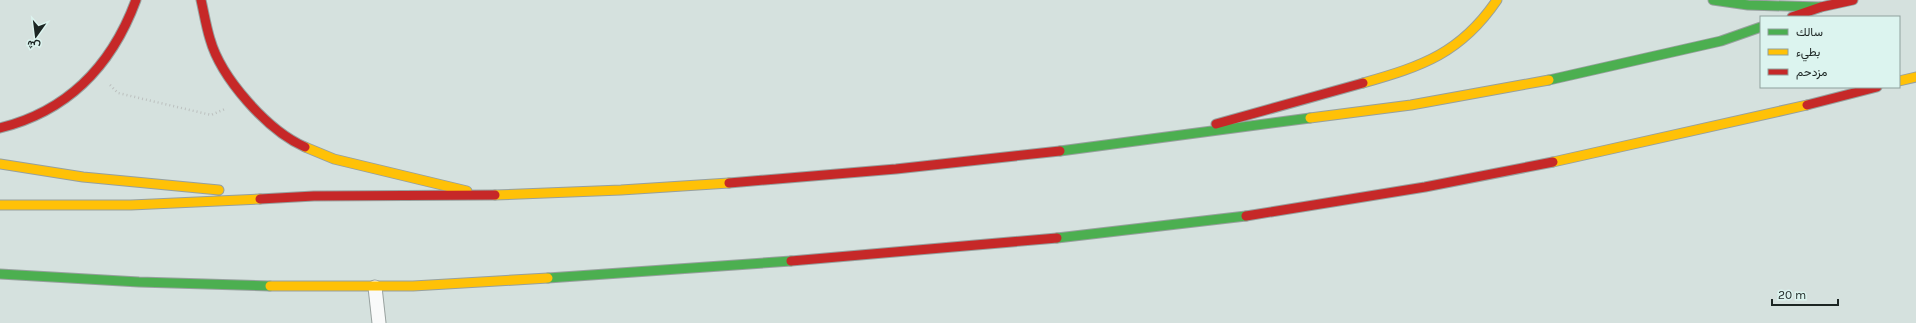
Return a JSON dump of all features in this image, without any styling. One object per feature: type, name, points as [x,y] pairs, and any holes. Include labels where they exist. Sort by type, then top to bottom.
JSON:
[{"type":"main road","points":[[0,128],[40,114],[70,95],[96,70],[117,44],[132,13],[136,0]]},
{"type":"main road","points":[[201,0],[210,40],[225,72],[246,101],[272,126],[301,145],[334,159],[484,195]]},
{"type":"main road","points":[[1169,137],[1388,76],[1424,64],[1456,45],[1484,19],[1497,0]]},
{"type":"main road","points":[[1713,0],[1748,5],[1821,7]]},
{"type":"main road","points":[[1795,16],[1821,7],[1853,0]]},
{"type":"main road","points":[[0,205],[131,206],[314,196],[484,195],[621,190],[758,181],[896,169],[1033,155],[1403,106],[1515,87],[1618,66],[1721,40],[1760,27]]},
{"type":"main road","points":[[1900,81],[1916,77]]},
{"type":"main road","points":[[0,274],[160,283],[375,287],[504,281],[891,255],[1148,229],[1276,212],[1522,168],[1656,140],[1873,88]]},
{"type":"main road","points":[[0,164],[83,176],[198,189],[314,196]]},
{"type":"lane","points":[[375,287],[379,323]]},
{"type":"path","points":[[96,70],[118,93],[211,115],[246,101]]},
{"type":"traffic: fast","points":[[1713,0],[1748,5],[1820,7]]},
{"type":"traffic: fast","points":[[1549,80],[1721,41],[1760,27]]},
{"type":"traffic: fast","points":[[1060,151],[1310,118]]},
{"type":"traffic: fast","points":[[1057,238],[1246,216]]},
{"type":"traffic: fast","points":[[548,278],[791,261]]},
{"type":"traffic: fast","points":[[0,274],[139,282],[270,286]]},
{"type":"traffic: slow","points":[[1363,83],[1385,77],[1439,55],[1455,45],[1469,33],[1497,0]]},
{"type":"traffic: slow","points":[[1900,81],[1916,77]]},
{"type":"traffic: slow","points":[[1310,118],[1411,105],[1549,80]]},
{"type":"traffic: slow","points":[[1553,162],[1807,105]]},
{"type":"traffic: slow","points":[[305,147],[334,159],[467,191]]},
{"type":"traffic: slow","points":[[0,164],[83,177],[219,190]]},
{"type":"traffic: slow","points":[[495,195],[621,190],[729,183]]},
{"type":"traffic: slow","points":[[0,205],[131,205],[260,199]]},
{"type":"traffic: slow","points":[[270,286],[413,286],[548,278]]},
{"type":"traffic: jam","points":[[0,128],[47,110],[67,97],[84,82],[100,65],[114,45],[136,0]]},
{"type":"traffic: jam","points":[[201,0],[209,34],[216,54],[224,70],[235,86],[261,116],[290,139],[305,147]]},
{"type":"traffic: jam","points":[[1795,16],[1821,7],[1853,0]]},
{"type":"traffic: jam","points":[[1216,124],[1363,83]]},
{"type":"traffic: jam","points":[[1807,105],[1873,88]]},
{"type":"traffic: jam","points":[[729,183],[896,169],[1060,151]]},
{"type":"traffic: jam","points":[[1246,216],[1425,187],[1553,162]]},
{"type":"traffic: jam","points":[[260,199],[314,196],[495,195]]},
{"type":"traffic: jam","points":[[791,261],[1057,238]]}]
